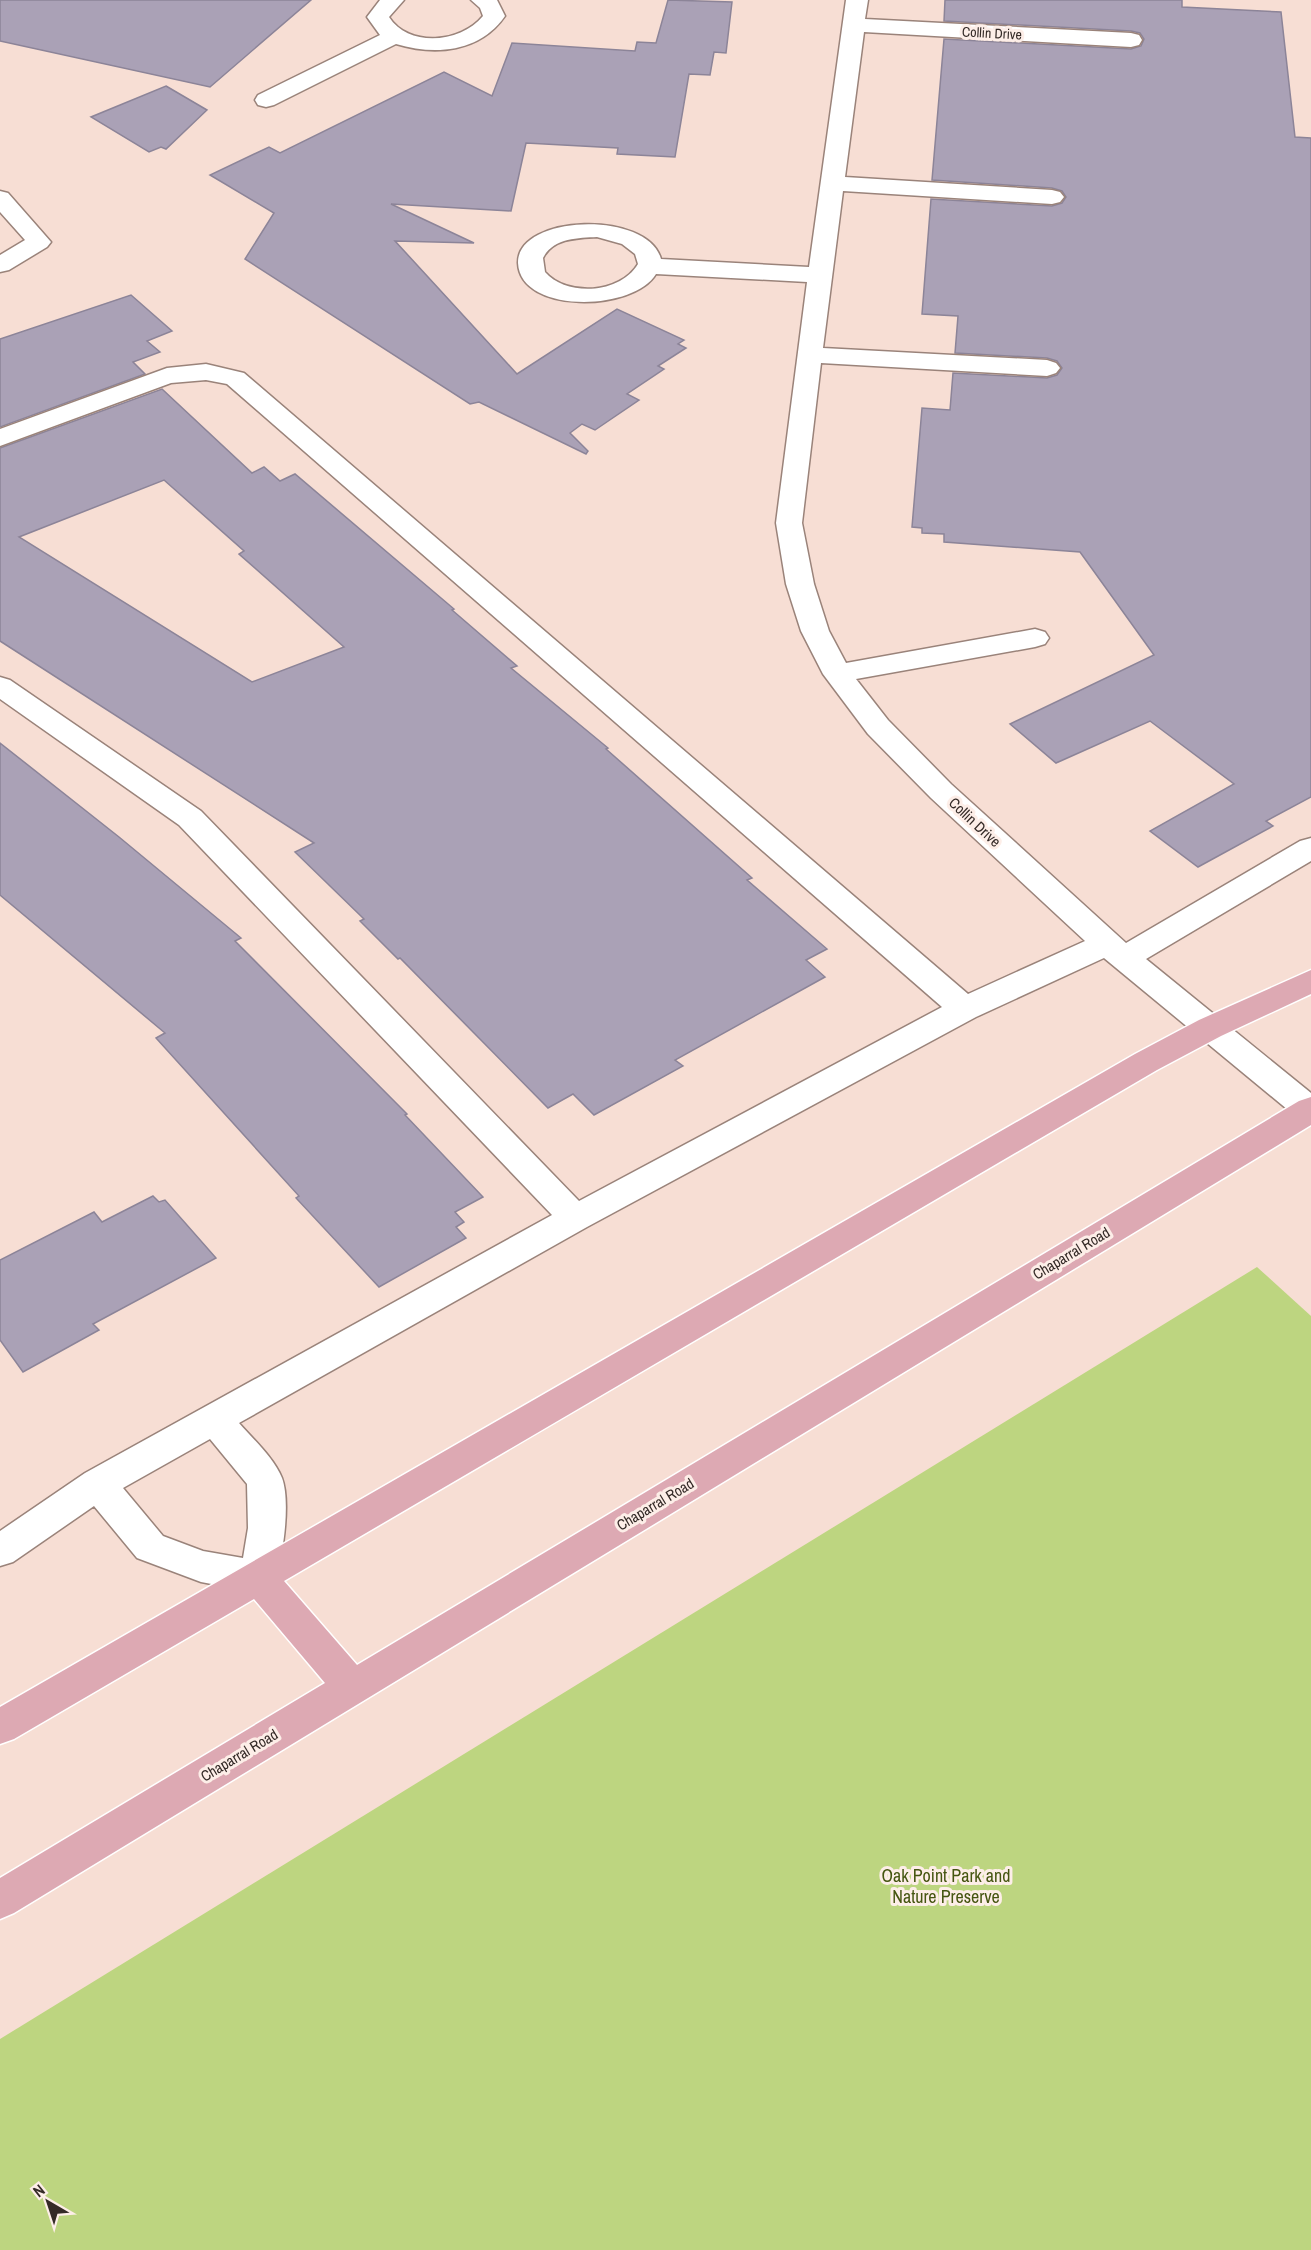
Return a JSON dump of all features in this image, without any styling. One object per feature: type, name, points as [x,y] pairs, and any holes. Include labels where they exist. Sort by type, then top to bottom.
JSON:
[{"type":"main road","points":[[0,1727],[1146,1062],[1210,1028],[1311,981]]},
{"type":"main road","name":"Chaparral Road","points":[[0,1900],[1311,1113]]},
{"type":"main road","points":[[258,1577],[352,1687]]},
{"type":"street","points":[[393,0],[384,7],[378,17],[382,28],[394,37],[412,43],[434,44],[457,42],[476,36],[489,27],[494,16],[490,5],[482,0]]},
{"type":"street","name":"Collin Drive","points":[[1131,40],[855,13],[789,523],[800,584],[815,631],[837,674],[878,727],[941,791],[1116,951],[1311,1113]]},
{"type":"street","points":[[266,100],[394,37]]},
{"type":"street","points":[[832,183],[1052,197]]},
{"type":"street","points":[[0,198],[39,242],[0,265]]},
{"type":"street","points":[[651,266],[820,275]]},
{"type":"street","points":[[809,355],[1047,368]]},
{"type":"street","points":[[0,438],[167,376],[206,372],[235,378],[965,1009]]},
{"type":"street","points":[[837,674],[1035,638]]},
{"type":"street","points":[[0,687],[190,818],[575,1218]]},
{"type":"street","points":[[0,1551],[98,1484],[575,1218],[965,1009],[1025,981],[1116,951],[1311,848]]},
{"type":"street","points":[[98,1484],[150,1547],[201,1566],[258,1577],[267,1528],[265,1480],[214,1418]]},
{"type":"green space","name":"Oak Point Park and Nature Preserve","points":[[1257,1267],[1311,1316],[1311,2250],[0,2250],[0,2039]]},
{"type":"building","points":[[0,0],[311,0],[210,87],[0,41]]},
{"type":"building","points":[[668,0],[732,2],[726,53],[714,52],[710,75],[689,74],[675,157],[617,154],[618,148],[526,143],[511,211],[391,204],[474,243],[395,241],[517,374],[617,309],[684,340],[678,344],[686,348],[658,366],[664,369],[627,394],[639,400],[595,430],[582,424],[570,433],[588,451],[586,454],[479,402],[470,404],[245,259],[274,213],[210,175],[269,147],[280,153],[444,72],[492,96],[512,43],[635,51],[637,42],[656,43]]},
{"type":"building","points":[[945,0],[1182,0],[1182,7],[1281,12],[1295,137],[1311,138],[1311,797],[1266,821],[1273,826],[1198,867],[1150,831],[1234,784],[1150,721],[1056,763],[1010,724],[1154,655],[1080,552],[944,542],[944,534],[922,533],[922,528],[912,527],[922,408],[950,410],[953,373],[1047,378],[1057,375],[1062,368],[1057,361],[1047,358],[955,353],[958,316],[922,314],[931,199],[1052,206],[1062,203],[1066,197],[1062,191],[1052,188],[932,180],[944,39],[1131,49],[1141,46],[1144,39],[1140,33],[1131,31],[944,21]]},
{"type":"building","points":[[166,86],[207,110],[166,149],[161,147],[149,152],[91,117]]},
{"type":"building","points":[[131,295],[172,331],[147,341],[160,352],[133,362],[145,374],[0,427],[0,339]]},
{"type":"building","points":[[162,389],[252,473],[264,467],[280,481],[295,474],[454,609],[452,610],[517,666],[511,668],[608,748],[606,749],[752,878],[747,880],[827,949],[806,960],[825,977],[675,1060],[683,1066],[594,1115],[573,1094],[548,1108],[400,958],[398,959],[360,921],[364,919],[295,852],[314,843],[0,641],[0,448]],"holes":[[[164,480],[244,551],[239,554],[344,647],[252,682],[19,537]]]},
{"type":"building","points":[[0,743],[241,938],[235,941],[407,1114],[405,1115],[483,1197],[455,1212],[464,1222],[456,1227],[466,1238],[379,1287],[296,1198],[299,1196],[156,1038],[165,1033],[0,895]]},
{"type":"building","points":[[153,1196],[159,1202],[165,1200],[216,1258],[93,1324],[99,1330],[23,1372],[0,1340],[0,1260],[94,1212],[102,1222]]}]
